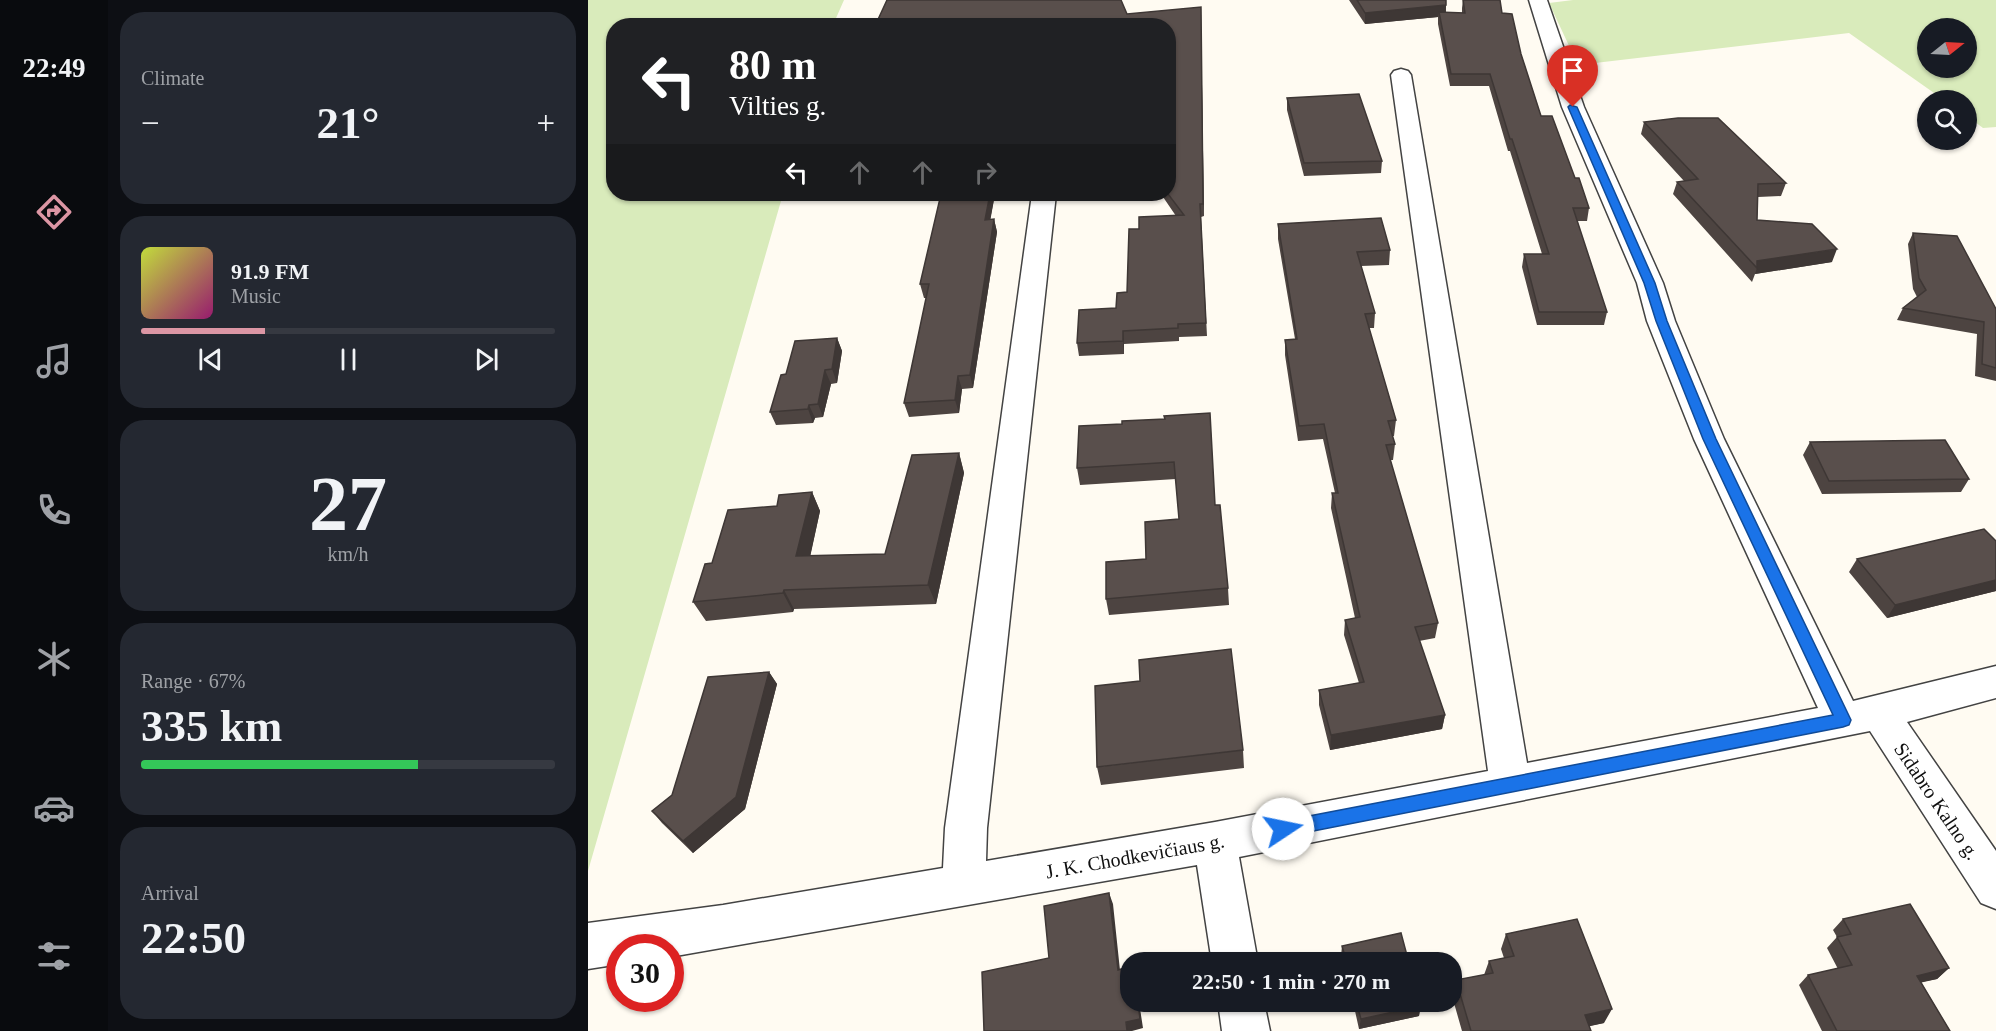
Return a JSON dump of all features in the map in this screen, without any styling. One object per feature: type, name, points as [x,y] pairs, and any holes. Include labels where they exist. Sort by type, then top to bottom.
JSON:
[{"type":"street","name":"Sidabro Kalno g.","points":[[1538,0],[1573,107],[1650,283],[1661,321],[1709,439],[1861,717],[1996,888]]},
{"type":"street","points":[[1401,75],[1510,785]]},
{"type":"street","points":[[963,886],[966,828],[1043,201]]},
{"type":"street","name":"J. K. Chodkevičiaus g.","points":[[588,946],[723,927],[1215,843],[1861,717],[1996,682]]},
{"type":"street","points":[[1215,843],[1233,952]]},
{"type":"street","points":[[1243,1012],[1246,1031]]},
{"type":"green space","points":[[588,0],[844,0],[836,18],[606,18],[606,201],[781,201],[588,871]]},
{"type":"green space","points":[[1573,0],[1996,0],[1996,127],[1983,128],[1977,124],[1977,90],[1930,90],[1849,33],[1578,65],[1549,3]]},
{"type":"building","points":[[887,0],[1121,0],[1127,14],[1201,7],[1203,204],[1200,204],[1206,323],[1178,324],[1178,328],[1123,331],[1123,341],[1077,343],[1079,310],[1116,308],[1117,293],[1127,292],[1129,229],[1139,229],[1139,217],[1184,215],[1173,201],[1176,201],[1176,18],[879,18]]},
{"type":"building","points":[[1357,0],[1446,0],[1446,5],[1365,13]]},
{"type":"building","points":[[1463,0],[1500,0],[1502,13],[1512,14],[1521,54],[1541,116],[1552,116],[1575,178],[1579,178],[1589,208],[1573,208],[1607,312],[1539,312],[1524,254],[1549,254],[1490,74],[1451,74],[1439,12],[1465,13]]},
{"type":"building","points":[[1359,94],[1382,161],[1304,163],[1287,98]]},
{"type":"building","points":[[1678,118],[1718,118],[1786,183],[1758,184],[1757,220],[1812,224],[1837,249],[1757,261],[1757,268],[1677,182],[1698,179],[1644,122]]},
{"type":"building","points":[[939,201],[989,201],[985,220],[994,219],[970,375],[958,376],[955,400],[904,403],[929,284],[920,284]]},
{"type":"building","points":[[1381,218],[1390,250],[1357,252],[1375,313],[1365,314],[1396,420],[1388,421],[1395,444],[1386,445],[1438,623],[1415,627],[1445,715],[1331,735],[1319,690],[1364,682],[1345,620],[1360,617],[1332,493],[1338,493],[1324,424],[1299,426],[1285,340],[1297,339],[1278,224]]},
{"type":"building","points":[[1913,233],[1957,236],[1996,309],[1996,368],[1982,364],[1984,322],[1903,308],[1926,290],[1919,278]]},
{"type":"building","points":[[837,338],[832,369],[825,370],[818,404],[809,405],[808,409],[770,412],[781,375],[786,374],[795,341]]},
{"type":"building","points":[[1210,413],[1215,505],[1220,505],[1228,588],[1106,599],[1106,562],[1146,559],[1145,522],[1179,519],[1174,462],[1077,468],[1079,426],[1122,424],[1122,421],[1165,419],[1164,416]]},
{"type":"building","points":[[1945,440],[1969,479],[1829,481],[1810,442]]},
{"type":"building","points":[[959,453],[928,585],[784,590],[783,593],[693,602],[705,564],[712,563],[728,510],[777,506],[779,495],[812,492],[796,556],[885,554],[912,455]]},
{"type":"building","points":[[1984,529],[1996,541],[1996,580],[1895,605],[1857,559]]},
{"type":"building","points":[[1231,649],[1243,750],[1097,767],[1095,686],[1140,681],[1139,660]]},
{"type":"building","points":[[769,672],[736,797],[683,841],[652,811],[672,795],[708,677]]},
{"type":"building","points":[[1109,893],[1118,970],[1120,969],[1120,1012],[1139,1012],[1140,1019],[1126,1022],[1127,1031],[984,1031],[982,972],[1049,958],[1044,906]]},
{"type":"building","points":[[1910,904],[1949,968],[1917,976],[1950,1031],[1837,1031],[1808,975],[1852,965],[1837,937],[1851,934],[1843,919]]},
{"type":"building","points":[[1577,919],[1612,1009],[1585,1015],[1591,1031],[1471,1031],[1462,1000],[1462,979],[1493,973],[1489,961],[1514,956],[1506,934]]},
{"type":"building","points":[[1401,933],[1406,952],[1344,952],[1342,946]]},
{"type":"building","points":[[1359,1012],[1393,1012],[1361,1019]]},
{"type":"route","points":[[1283,829],[1843,720],[1709,439],[1661,321],[1650,283],[1573,107]]}]
